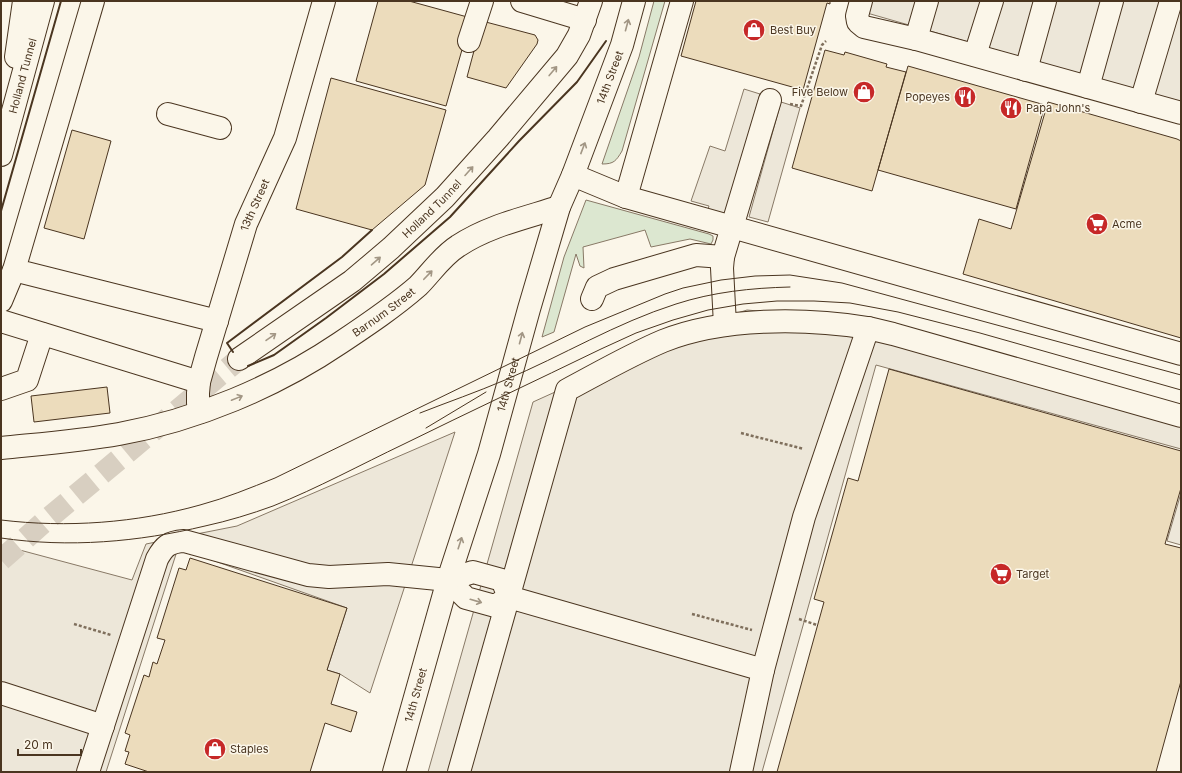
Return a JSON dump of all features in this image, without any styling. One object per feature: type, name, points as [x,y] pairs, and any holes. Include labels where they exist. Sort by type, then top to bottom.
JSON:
[{"type":"main road","name":"Holland Tunnel","points":[[2,153],[24,1]]},
{"type":"main road","name":"Holland Tunnel","points":[[2,153],[43,1]]},
{"type":"main road","points":[[1,301],[14,270],[93,1]]},
{"type":"main road","name":"13th Street","points":[[200,412],[198,403],[199,382],[216,321],[246,224],[285,138],[324,1]]},
{"type":"main road","points":[[469,41],[482,1]]},
{"type":"main road","points":[[522,1],[558,11],[588,10]]},
{"type":"main road","name":"14th Street","points":[[394,772],[448,580],[489,454],[530,303],[559,207],[573,175],[622,45],[634,1]]},
{"type":"main road","points":[[626,197],[682,1]]},
{"type":"main road","points":[[861,1],[857,16],[858,22],[864,27],[975,55],[1181,113]]},
{"type":"main road","points":[[916,39],[927,1]]},
{"type":"main road","points":[[975,55],[992,1]]},
{"type":"main road","points":[[1026,70],[1046,1]]},
{"type":"main road","points":[[1088,87],[1112,1]]},
{"type":"main road","points":[[1141,102],[1171,1]]},
{"type":"main road","name":"Holland Tunnel","points":[[239,359],[352,281],[391,248],[428,213],[481,158],[567,56],[579,35],[588,10]]},
{"type":"main road","points":[[725,325],[722,268],[723,257],[770,100]]},
{"type":"main road","points":[[168,114],[220,128]]},
{"type":"main road","points":[[573,175],[626,197],[1181,354]]},
{"type":"main road","name":"Barnum Street","points":[[1,448],[120,434],[160,425],[200,412],[246,394],[295,371],[322,355],[405,297],[419,285],[456,247],[469,239],[485,231],[559,207]]},
{"type":"main road","points":[[592,299],[597,287],[614,279],[696,255],[723,257]]},
{"type":"main road","points":[[14,270],[216,321]]},
{"type":"main road","points":[[1,321],[199,382]]},
{"type":"main road","points":[[460,772],[567,390],[642,350],[664,341],[725,325],[798,322],[846,325],[893,334],[1181,416]]},
{"type":"main road","points":[[741,772],[763,670],[804,517],[868,328]]},
{"type":"main road","points":[[1,389],[27,380],[42,334]]},
{"type":"main road","points":[[88,772],[157,559],[165,547],[170,543],[184,540],[308,575],[329,577],[388,574],[448,580],[466,598],[495,606],[509,596]]},
{"type":"main road","points":[[509,596],[763,670]]},
{"type":"main road","points":[[1,693],[103,726]]},
{"type":"path","points":[[770,100],[801,106],[822,44],[826,41]]},
{"type":"path","points":[[741,433],[824,455]]},
{"type":"path","points":[[692,614],[772,635]]},
{"type":"path","points":[[74,624],[111,635]]},
{"type":"green space","points":[[654,1],[665,1],[622,151],[614,161],[602,164],[639,57]]},
{"type":"green space","points":[[586,200],[709,234],[713,236],[713,240],[711,244],[690,239],[651,247],[645,230],[583,247],[584,268],[580,266],[576,254],[554,332],[542,337],[564,257]]},
{"type":"shaded area","points":[[870,1],[1181,1],[1181,103],[867,13]]},
{"type":"shaded area","points":[[744,89],[760,94],[726,215],[708,209],[709,206],[691,201],[710,146],[725,151]]},
{"type":"shaded area","points":[[781,102],[800,108],[768,222],[749,217]]},
{"type":"shaded area","points":[[747,310],[823,317],[1181,412],[1181,449],[876,365],[762,772],[428,772],[533,402],[712,321]]},
{"type":"shaded area","points":[[455,432],[370,693],[340,674],[327,670],[347,608],[178,548],[106,772],[1,772],[1,545],[132,580],[146,544],[237,526]]},
{"type":"shaded area","points":[[1181,493],[1181,545],[1167,541]]},
{"type":"building","points":[[378,1],[409,1],[471,18],[446,106],[356,81]]},
{"type":"building","name":"Best Buy","points":[[696,1],[830,1],[830,4],[827,3],[803,90],[681,56]]},
{"type":"building","points":[[482,21],[535,35],[538,40],[537,44],[506,88],[467,77]]},
{"type":"building","points":[[825,50],[844,55],[845,52],[887,64],[886,67],[906,72],[872,191],[792,168]]},
{"type":"building","points":[[908,66],[1045,105],[1016,209],[878,170]]},
{"type":"building","points":[[331,78],[446,110],[425,185],[372,230],[296,209]]},
{"type":"building","name":"Acme","points":[[1048,102],[1181,141],[1181,338],[963,274],[979,219],[1011,229]]},
{"type":"building","points":[[72,130],[111,141],[84,239],[44,228]]},
{"type":"building","name":"Target","points":[[889,369],[1181,451],[1181,488],[1165,544],[1181,548],[1181,681],[1156,772],[777,772],[824,602],[814,599],[848,478],[858,481]]},
{"type":"building","points":[[107,387],[110,413],[34,422],[31,396]]},
{"type":"building","points":[[190,558],[347,608],[327,670],[340,674],[331,704],[357,712],[351,732],[325,723],[310,772],[149,772],[125,764],[129,752],[125,751],[130,735],[125,733],[144,675],[149,677],[153,662],[157,664],[165,640],[157,638],[179,568],[186,570]]},
{"type":"tunnel","points":[[1,560],[44,522],[239,359]]},
{"type":"tram line","points":[[1,520],[51,524],[76,524],[126,520],[176,511],[238,493],[275,478],[585,327],[665,294],[683,288],[721,280],[755,276],[790,275],[842,283],[1181,375]]},
{"type":"tram line","points":[[420,413],[505,380],[611,330],[676,304],[704,296],[732,291],[790,287]]},
{"type":"tram line","points":[[1,538],[52,543],[103,542],[180,532],[248,515],[306,492],[477,408],[636,333],[708,310],[743,304],[777,301],[814,301],[850,303],[898,312],[980,333],[1181,390]]},
{"type":"tram line","points":[[426,428],[486,392]]},
{"type":"wall","points":[[1,211],[61,1]]},
{"type":"wall","points":[[248,366],[274,355],[326,318],[384,274],[450,217],[519,141],[577,82],[606,41]]},
{"type":"wall","points":[[233,352],[227,343],[342,257],[372,230]]},
{"type":"place","name":"Best Buy","points":[[754,30]]},
{"type":"place","name":"Five Below","points":[[864,92]]},
{"type":"place","name":"Popeyes","points":[[965,97]]},
{"type":"place","name":"Papa John's","points":[[1011,108]]},
{"type":"place","name":"Acme","points":[[1097,224]]},
{"type":"place","name":"Target","points":[[1001,574]]},
{"type":"place","name":"Staples","points":[[215,749]]}]
